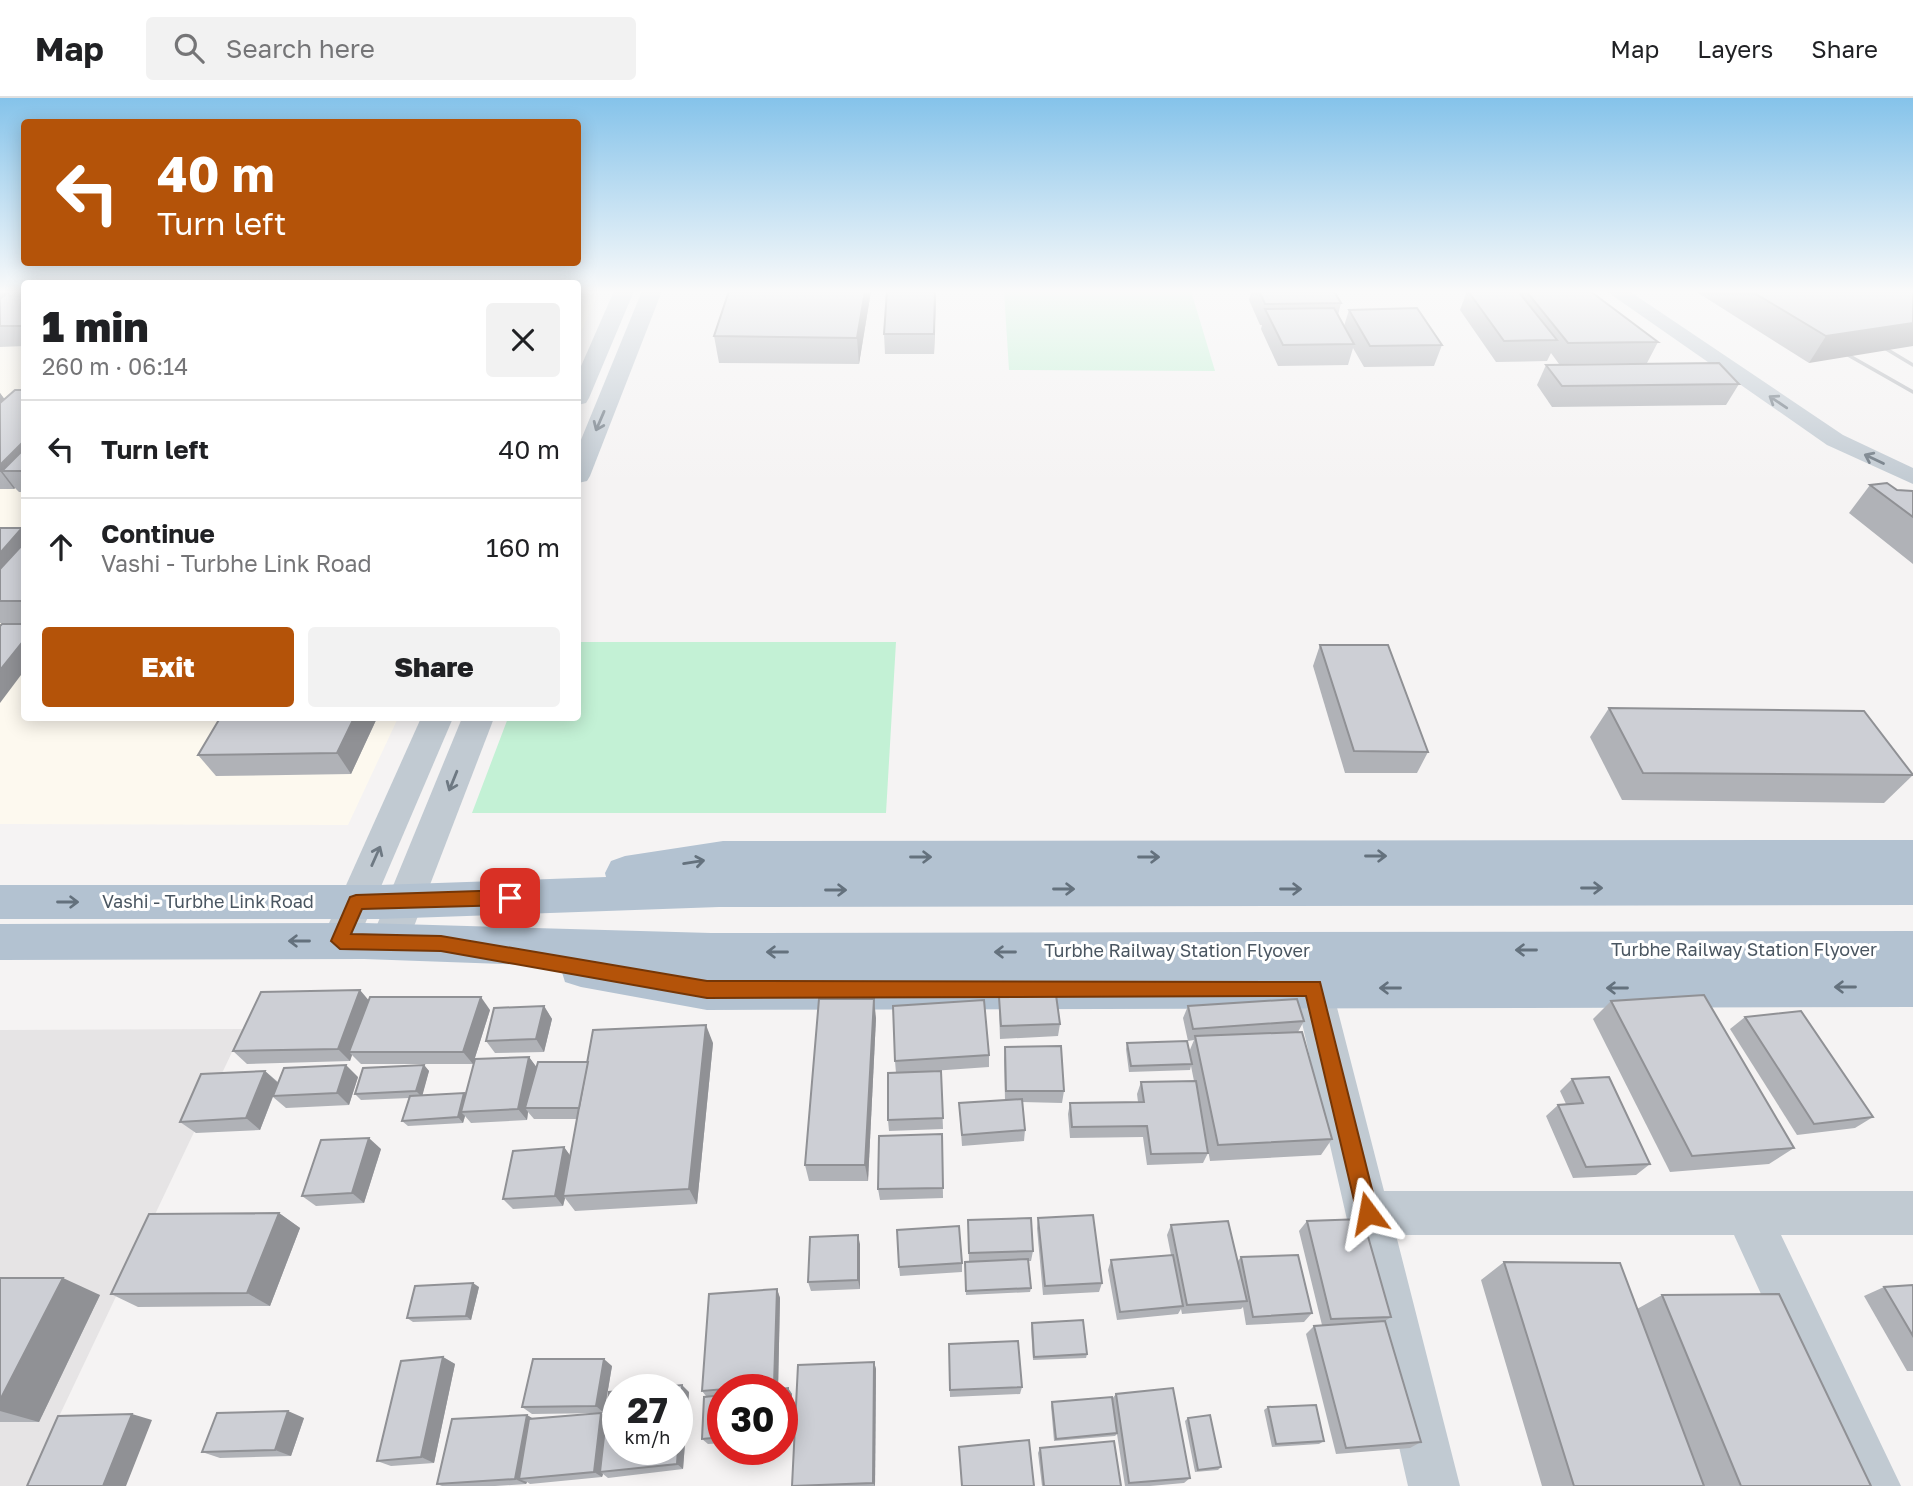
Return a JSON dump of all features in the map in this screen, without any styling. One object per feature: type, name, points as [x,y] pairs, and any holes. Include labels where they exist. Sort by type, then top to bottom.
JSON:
[{"type":"main road","points":[[457,900],[723,858],[1913,856]]},
{"type":"main road","points":[[457,900],[719,890],[1913,888]]},
{"type":"main road","name":"Vashi - Turbhe Link Road","points":[[0,902],[457,900]]},
{"type":"main road","points":[[0,942],[340,941],[441,944],[707,990],[1913,987]]},
{"type":"main road","name":"Turbhe Railway Station Flyover","points":[[441,944],[711,952],[1913,950]]},
{"type":"street","points":[[581,391],[596,356]]},
{"type":"street","points":[[581,468],[626,356]]},
{"type":"street","points":[[1721,356],[1835,440],[1913,477]]},
{"type":"street","points":[[1744,356],[1861,433],[1913,457]]},
{"type":"street","points":[[340,941],[436,721]]},
{"type":"street","points":[[389,942],[477,721]]},
{"type":"street","points":[[1313,988],[1434,1486]]},
{"type":"street","points":[[1368,1213],[1913,1213]]},
{"type":"street","points":[[1747,1213],[1875,1486]]},
{"type":"shaded area","points":[[0,356],[21,356],[21,721],[397,721],[348,825],[0,824]]},
{"type":"shaded area","points":[[243,1029],[26,1486],[0,1486],[0,1030]]},
{"type":"green space","points":[[1008,356],[1210,356],[1215,371],[1009,370]]},
{"type":"green space","points":[[581,642],[896,642],[886,813],[472,813],[507,721],[581,721]]},
{"type":"building","points":[[1719,363],[1739,384],[1562,386],[1546,365]]},
{"type":"building","points":[[15,390],[21,390],[21,444],[0,465],[0,403]]},
{"type":"building","points":[[21,452],[21,471],[2,471]]},
{"type":"building","points":[[1887,483],[1897,490],[1913,491],[1913,517],[1870,485]]},
{"type":"building","points":[[0,528],[21,528],[21,529],[0,553]]},
{"type":"building","points":[[21,546],[21,601],[0,601],[0,569]]},
{"type":"building","points":[[21,624],[21,644],[0,670],[0,626]]},
{"type":"building","points":[[1320,645],[1388,645],[1428,752],[1354,751]]},
{"type":"building","points":[[1609,708],[1864,711],[1913,775],[1643,773]]},
{"type":"building","points":[[218,721],[353,721],[337,753],[198,755]]},
{"type":"building","points":[[360,990],[338,1049],[233,1051],[261,992]]},
{"type":"building","points":[[1056,995],[1060,1024],[1001,1026],[999,997]]},
{"type":"building","points":[[1704,995],[1794,1148],[1692,1156],[1611,1001]]},
{"type":"building","points":[[370,997],[481,997],[463,1052],[349,1052]]},
{"type":"building","points":[[819,999],[874,999],[865,1165],[805,1165]]},
{"type":"building","points":[[1297,999],[1304,1021],[1193,1029],[1188,1006]]},
{"type":"building","points":[[984,1000],[989,1055],[895,1061],[893,1006]]},
{"type":"building","points":[[544,1006],[536,1039],[486,1041],[494,1008]]},
{"type":"building","points":[[1801,1011],[1873,1117],[1814,1124],[1745,1017]]},
{"type":"building","points":[[706,1025],[689,1189],[563,1196],[593,1030]]},
{"type":"building","points":[[1302,1032],[1332,1139],[1218,1145],[1195,1036]]},
{"type":"building","points":[[1187,1041],[1192,1064],[1131,1066],[1127,1043]]},
{"type":"building","points":[[1061,1046],[1064,1091],[1006,1091],[1005,1047]]},
{"type":"building","points":[[529,1057],[518,1109],[461,1112],[475,1059]]},
{"type":"building","points":[[538,1062],[588,1062],[579,1108],[525,1108]]},
{"type":"building","points":[[346,1065],[337,1093],[273,1096],[284,1068]]},
{"type":"building","points":[[424,1065],[416,1091],[355,1094],[363,1068]]},
{"type":"building","points":[[265,1071],[246,1118],[180,1122],[201,1074]]},
{"type":"building","points":[[941,1071],[943,1118],[888,1120],[888,1073]]},
{"type":"building","points":[[1609,1077],[1650,1164],[1586,1167],[1558,1105],[1583,1103],[1572,1079]]},
{"type":"building","points":[[1196,1081],[1208,1153],[1151,1154],[1147,1126],[1072,1127],[1070,1103],[1144,1102],[1141,1082]]},
{"type":"building","points":[[464,1093],[458,1117],[402,1121],[410,1096]]},
{"type":"building","points":[[1022,1099],[1025,1130],[962,1135],[959,1103]]},
{"type":"building","points":[[942,1134],[943,1188],[878,1189],[879,1136]]},
{"type":"building","points":[[369,1138],[352,1193],[302,1196],[321,1140]]},
{"type":"building","points":[[564,1147],[555,1196],[503,1199],[513,1151]]},
{"type":"building","points":[[279,1213],[247,1293],[111,1294],[149,1214]]},
{"type":"building","points":[[1093,1215],[1102,1283],[1045,1286],[1038,1218]]},
{"type":"building","points":[[1031,1218],[1033,1251],[969,1253],[968,1220]]},
{"type":"building","points":[[1363,1219],[1391,1317],[1331,1319],[1307,1221]]},
{"type":"building","points":[[1228,1221],[1247,1301],[1187,1305],[1171,1225]]},
{"type":"building","points":[[959,1226],[962,1263],[899,1267],[897,1230]]},
{"type":"building","points":[[858,1235],[858,1280],[808,1282],[810,1237]]},
{"type":"building","points":[[1173,1255],[1183,1306],[1120,1312],[1111,1260]]},
{"type":"building","points":[[1298,1255],[1312,1313],[1253,1317],[1241,1257]]},
{"type":"building","points":[[1028,1259],[1031,1288],[966,1291],[965,1262]]},
{"type":"building","points":[[1504,1262],[1620,1263],[1704,1486],[1574,1486]]},
{"type":"building","points":[[0,1278],[63,1278],[0,1400]]},
{"type":"building","points":[[473,1283],[466,1316],[407,1318],[415,1286]]},
{"type":"building","points":[[1913,1285],[1913,1336],[1884,1287]]},
{"type":"building","points":[[777,1289],[774,1374],[707,1374],[707,1391],[702,1391],[709,1294]]},
{"type":"building","points":[[1779,1294],[1871,1486],[1741,1486],[1662,1295]]},
{"type":"building","points":[[1083,1320],[1087,1354],[1034,1357],[1032,1323]]},
{"type":"building","points":[[1385,1321],[1421,1442],[1346,1448],[1314,1326]]},
{"type":"building","points":[[1018,1341],[1022,1387],[950,1390],[949,1344]]},
{"type":"building","points":[[443,1357],[421,1457],[377,1461],[401,1361]]},
{"type":"building","points":[[533,1359],[604,1359],[596,1406],[522,1407]]},
{"type":"building","points":[[874,1362],[873,1483],[792,1486],[793,1465],[798,1465],[798,1365]]},
{"type":"building","points":[[1173,1388],[1190,1478],[1129,1483],[1116,1394]]},
{"type":"building","points":[[704,1397],[707,1397],[707,1439],[702,1439]]},
{"type":"building","points":[[1112,1397],[1117,1433],[1056,1439],[1052,1402]]},
{"type":"building","points":[[1316,1405],[1324,1441],[1276,1444],[1268,1407]]},
{"type":"building","points":[[288,1411],[275,1450],[202,1452],[217,1413]]},
{"type":"building","points":[[601,1413],[594,1472],[519,1479],[529,1419]]},
{"type":"building","points":[[132,1414],[103,1486],[27,1486],[58,1416]]},
{"type":"building","points":[[527,1415],[515,1479],[437,1484],[452,1419]]},
{"type":"building","points":[[1210,1415],[1221,1467],[1198,1470],[1188,1418]]},
{"type":"building","points":[[1029,1440],[1034,1486],[962,1486],[959,1447]]},
{"type":"building","points":[[1114,1441],[1121,1486],[1044,1486],[1040,1448]]},
{"type":"building","points":[[602,1454],[602,1465],[667,1465],[600,1472]]},
{"type":"railway","points":[[1849,356],[1913,392]]},
{"type":"railway","points":[[1898,356],[1913,365]]},
{"type":"route","points":[[510,898],[356,902],[340,941],[441,944],[707,990],[1313,988],[1368,1213]]}]
